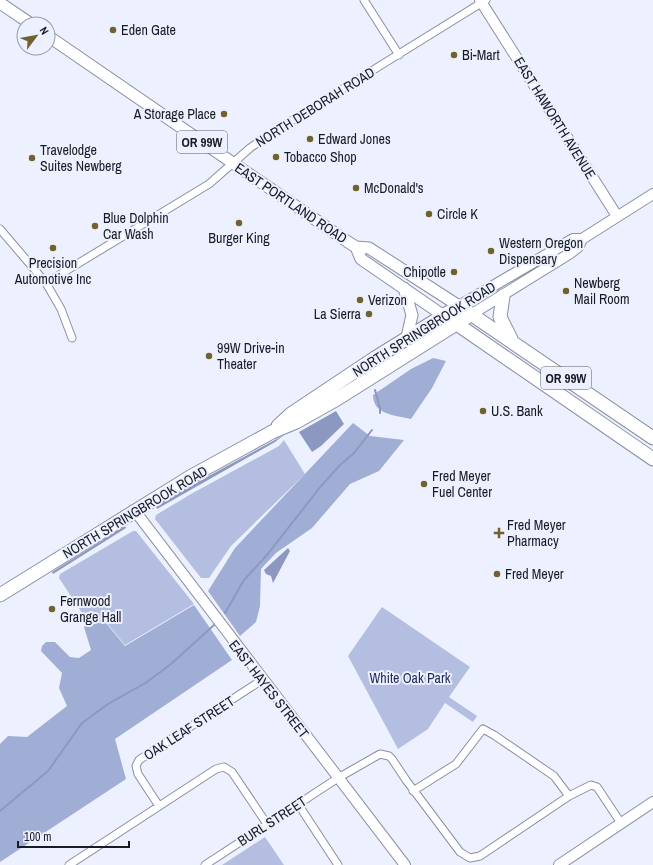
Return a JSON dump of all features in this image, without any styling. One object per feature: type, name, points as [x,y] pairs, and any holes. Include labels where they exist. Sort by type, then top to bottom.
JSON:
[{"type":"highway","points":[[503,296],[500,317],[512,341]]},
{"type":"highway","name":"EAST PORTLAND ROAD","points":[[459,306],[653,438]]},
{"type":"highway","name":"NORTH SPRINGBROOK ROAD","points":[[272,432],[291,414],[407,337],[459,306]]},
{"type":"highway","name":"NORTH SPRINGBROOK ROAD","points":[[0,595],[190,477],[272,432],[296,422],[337,399],[472,314]]},
{"type":"highway","name":"EAST PORTLAND ROAD","points":[[444,316],[653,459]]},
{"type":"highway","points":[[296,422],[299,415],[317,403],[315,399]]},
{"type":"main road","points":[[0,3],[19,16]]},
{"type":"main road","name":"EAST PORTLAND ROAD","points":[[56,41],[356,247],[369,248],[459,306]]},
{"type":"main road","name":"EAST PORTLAND ROAD","points":[[356,247],[361,259],[444,316]]},
{"type":"main road","points":[[404,288],[412,315],[407,337]]},
{"type":"street","points":[[364,0],[399,55]]},
{"type":"street","name":"NORTH DEBORAH ROAD","points":[[46,283],[208,184],[250,148],[270,134],[399,55],[483,1]]},
{"type":"street","name":"EAST HAWORTH AVENUE","points":[[483,1],[617,216]]},
{"type":"street","name":"NORTH SPRINGBROOK ROAD","points":[[472,314],[503,296],[578,247],[582,239],[653,194]]},
{"type":"street","points":[[0,230],[46,283],[61,309],[72,338]]},
{"type":"street","name":"NORTH SPRINGBROOK ROAD","points":[[459,306],[573,238],[582,239]]},
{"type":"street","name":"EAST HAYES STREET","points":[[135,511],[262,680],[405,865]]},
{"type":"street","name":"OAK LEAF STREET","points":[[160,806],[138,774],[136,766],[139,760],[262,680]]},
{"type":"street","points":[[569,796],[554,776],[494,734],[483,730],[456,764],[413,791],[464,856],[470,858],[480,856],[569,796],[590,785],[597,787],[621,823]]},
{"type":"street","name":"BURL STREET","points":[[205,865],[338,778],[376,756],[385,754],[392,759],[413,791]]},
{"type":"street","points":[[69,865],[216,769],[224,767],[232,772],[267,824]]},
{"type":"street","points":[[559,865],[653,802]]},
{"type":"street","points":[[298,804],[338,865]]},
{"type":"green space","points":[[284,440],[305,474],[231,546],[209,578],[201,578],[155,519],[156,515],[279,446]]},
{"type":"green space","points":[[133,531],[136,531],[194,604],[125,645],[106,622],[88,622],[59,578],[60,574]]},
{"type":"green space","name":"White Oak Park","points":[[382,607],[470,667],[449,697],[477,716],[473,722],[445,703],[428,729],[398,749],[348,656]]},
{"type":"green space","points":[[265,837],[284,865],[222,865]]},
{"type":"shaded area","points":[[433,358],[446,361],[432,388],[411,419],[386,413],[377,407],[374,402],[373,395],[411,369]]},
{"type":"shaded area","points":[[336,411],[344,424],[321,446],[312,452],[299,432]]},
{"type":"shaded area","points":[[353,423],[370,436],[404,440],[379,471],[350,484],[312,528],[276,553],[261,569],[260,606],[256,622],[240,636],[208,591],[235,548]]},
{"type":"shaded area","points":[[284,435],[275,442],[157,509],[156,507],[183,490]]},
{"type":"shaded area","points":[[125,526],[126,528],[53,574],[52,572]]},
{"type":"shaded area","points":[[288,548],[290,551],[273,583],[271,576],[266,574],[264,570]]},
{"type":"shaded area","points":[[194,605],[232,660],[115,739],[126,779],[0,862],[0,744],[8,736],[27,737],[67,706],[59,688],[62,673],[41,651],[42,646],[46,642],[55,642],[70,657],[79,658],[91,650],[84,627],[88,623],[106,623],[125,646]]},
{"type":"waterway","points":[[375,390],[380,413]]},
{"type":"waterway","points":[[225,613],[244,580],[267,555],[321,486],[340,465],[354,453],[372,430]]},
{"type":"waterway","points":[[0,811],[48,771],[82,723],[108,704],[147,682],[171,664],[214,625]]},
{"type":"place","name":"Eden Gate","points":[[113,30]]},
{"type":"place","name":"Bi-Mart","points":[[454,55]]},
{"type":"place","name":"A Storage Place","points":[[224,114]]},
{"type":"place","name":"Edward Jones","points":[[310,139]]},
{"type":"place","name":"Tobacco Shop","points":[[276,157]]},
{"type":"place","name":"Travelodge Suites Newberg","points":[[32,158]]},
{"type":"place","name":"McDonald's","points":[[356,188]]},
{"type":"place","name":"Circle K","points":[[429,214]]},
{"type":"place","name":"Burger King","points":[[239,223]]},
{"type":"place","name":"Blue Dolphin Car Wash","points":[[95,226]]},
{"type":"place","name":"Precision Automotive Inc","points":[[53,248]]},
{"type":"place","name":"Western Oregon Dispensary","points":[[491,251]]},
{"type":"place","name":"Chipotle","points":[[454,272]]},
{"type":"place","name":"Newberg Mail Room","points":[[566,291]]},
{"type":"place","name":"Verizon","points":[[360,300]]},
{"type":"place","name":"La Sierra","points":[[369,314]]},
{"type":"place","name":"99W Drive-in Theater","points":[[209,356]]},
{"type":"place","name":"U.S. Bank","points":[[483,411]]},
{"type":"place","name":"Fred Meyer Fuel Center","points":[[424,484]]},
{"type":"place","name":"Fred Meyer Pharmacy","points":[[499,533]]},
{"type":"place","name":"Fred Meyer","points":[[497,574]]},
{"type":"place","name":"Fernwood Grange Hall","points":[[52,609]]}]
